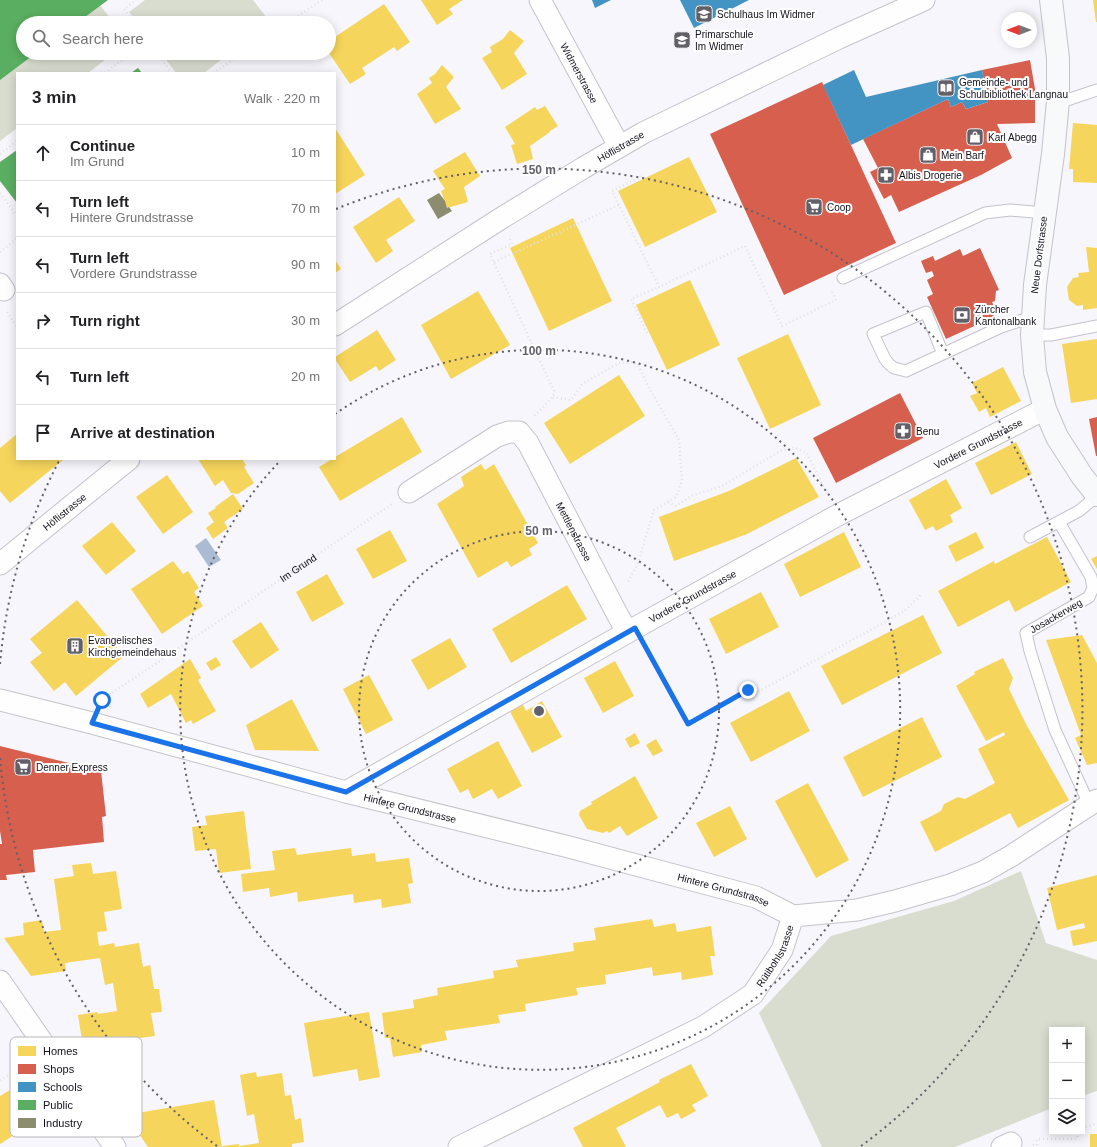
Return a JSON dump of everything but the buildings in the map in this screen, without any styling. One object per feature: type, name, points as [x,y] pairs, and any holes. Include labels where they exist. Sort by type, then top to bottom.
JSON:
[{"type":"main road","name":"Neue Dorfstrasse","points":[[1051,0],[1058,58],[1058,101],[1053,154],[1035,285],[1032,326],[1035,372],[1044,409],[1057,436],[1086,475],[1097,496]]},
{"type":"street","name":"Widmerstrasse","points":[[540,0],[619,146]]},
{"type":"street","name":"Höflistrasse","points":[[336,324],[500,219],[619,146],[832,42],[924,0]]},
{"type":"street","name":"Vordere Grundstrasse","points":[[346,792],[631,630],[838,515],[1044,409]]},
{"type":"street","points":[[409,492],[497,436],[509,432],[519,432]]},
{"type":"street","name":"Mettlenstrasse","points":[[519,432],[528,443],[615,610],[631,630]]},
{"type":"street","name":"Höflistrasse","points":[[0,564],[128,460]]},
{"type":"street","name":"Hintere Grundstrasse","points":[[0,700],[92,723],[346,792],[569,847],[756,896],[793,916]]},
{"type":"street","name":"Rütibohlstrasse","points":[[460,1147],[703,1027],[753,994],[782,950],[793,916],[857,910],[895,901],[983,872],[1011,856],[1093,802]]},
{"type":"street","points":[[0,981],[39,1037]]},
{"type":"street","points":[[108,1137],[115,1147]]},
{"type":"lane","points":[[1058,101],[1067,100],[1097,90]]},
{"type":"lane","points":[[843,278],[985,213],[1010,210],[1044,214]]},
{"type":"lane","points":[[943,354],[926,312],[873,334],[889,364],[894,368],[906,370],[943,354],[1001,327],[1032,326],[1051,335],[1097,326]]},
{"type":"lane","points":[[1030,537],[1079,511],[1097,496]]},
{"type":"lane","name":"Josackerweg","points":[[1059,522],[1091,578],[1093,588],[1089,597],[1026,633],[1030,651],[1055,730],[1093,802]]},
{"type":"path","points":[[129,16],[124,9],[136,0]]},
{"type":"path","points":[[298,16],[322,0]]},
{"type":"path","points":[[106,72],[122,60]]},
{"type":"path","points":[[162,60],[171,72]]},
{"type":"path","points":[[214,72],[232,60]]},
{"type":"path","points":[[0,154],[16,142]]},
{"type":"path","points":[[643,176],[612,191],[659,287]]},
{"type":"path","points":[[0,193],[16,215]]},
{"type":"path","points":[[494,262],[619,205]]},
{"type":"path","points":[[0,252],[16,239]]},
{"type":"path","points":[[647,333],[631,299],[745,246],[782,326],[836,300],[828,284],[843,278]]},
{"type":"path","points":[[506,247],[490,254],[554,391],[553,397],[519,432]]},
{"type":"path","points":[[3,294],[16,325]]},
{"type":"path","points":[[553,397],[570,400],[582,384],[619,363],[633,362],[639,367],[648,386],[679,440],[682,480],[676,496],[654,510],[638,563],[615,610]]},
{"type":"path","points":[[667,502],[676,506],[692,496],[722,486],[782,450],[795,448],[806,453],[838,515]]},
{"type":"path","name":"Im Grund","points":[[92,723],[102,700],[409,492]]},
{"type":"path","points":[[631,630],[688,724],[748,690],[754,694],[897,616],[904,612],[922,594]]},
{"type":"path","points":[[0,1080],[10,1075]]},
{"type":"path","points":[[1085,1127],[1097,1124]]},
{"type":"path","points":[[1014,1145],[1037,1145],[1037,1139],[1077,1139],[1078,1135]]},
{"type":"shaded area","points":[[96,0],[109,16],[16,16],[16,60],[105,60],[89,72],[16,72],[16,129],[0,141],[0,7]]},
{"type":"shaded area","points":[[145,0],[253,0],[265,16],[132,16],[129,12]]},
{"type":"shaded area","points":[[166,60],[221,60],[205,72],[175,72]]},
{"type":"shaded area","points":[[1021,871],[1046,943],[1097,960],[1097,1091],[1085,1095],[1085,1027],[1049,1027],[1049,1109],[955,1147],[822,1147],[759,1013],[831,936],[954,901]]},
{"type":"water","points":[[206,538],[221,560],[209,567],[195,546]]},
{"type":"place","name":"Schulhaus Im Widmer","points":[[704,14]]},
{"type":"place","name":"Primarschule Im Widmer","points":[[682,40]]},
{"type":"place","name":"Gemeinde- und Schulbibliothek Langnau","points":[[946,88]]},
{"type":"place","name":"Karl Abegg","points":[[975,137]]},
{"type":"place","name":"Mein Barf","points":[[928,155]]},
{"type":"place","name":"Albis Drogerie","points":[[886,175]]},
{"type":"place","name":"Coop","points":[[814,207]]},
{"type":"place","name":"Zürcher Kantonalbank","points":[[962,315]]},
{"type":"place","name":"Benu","points":[[903,431]]},
{"type":"place","name":"Evangelisches Kirchgemeindehaus","points":[[75,646]]},
{"type":"place","name":"Denner Express","points":[[23,767]]},
{"type":"route","points":[[102,700],[92,723],[346,792],[635,628],[688,724],[748,690]]}]
